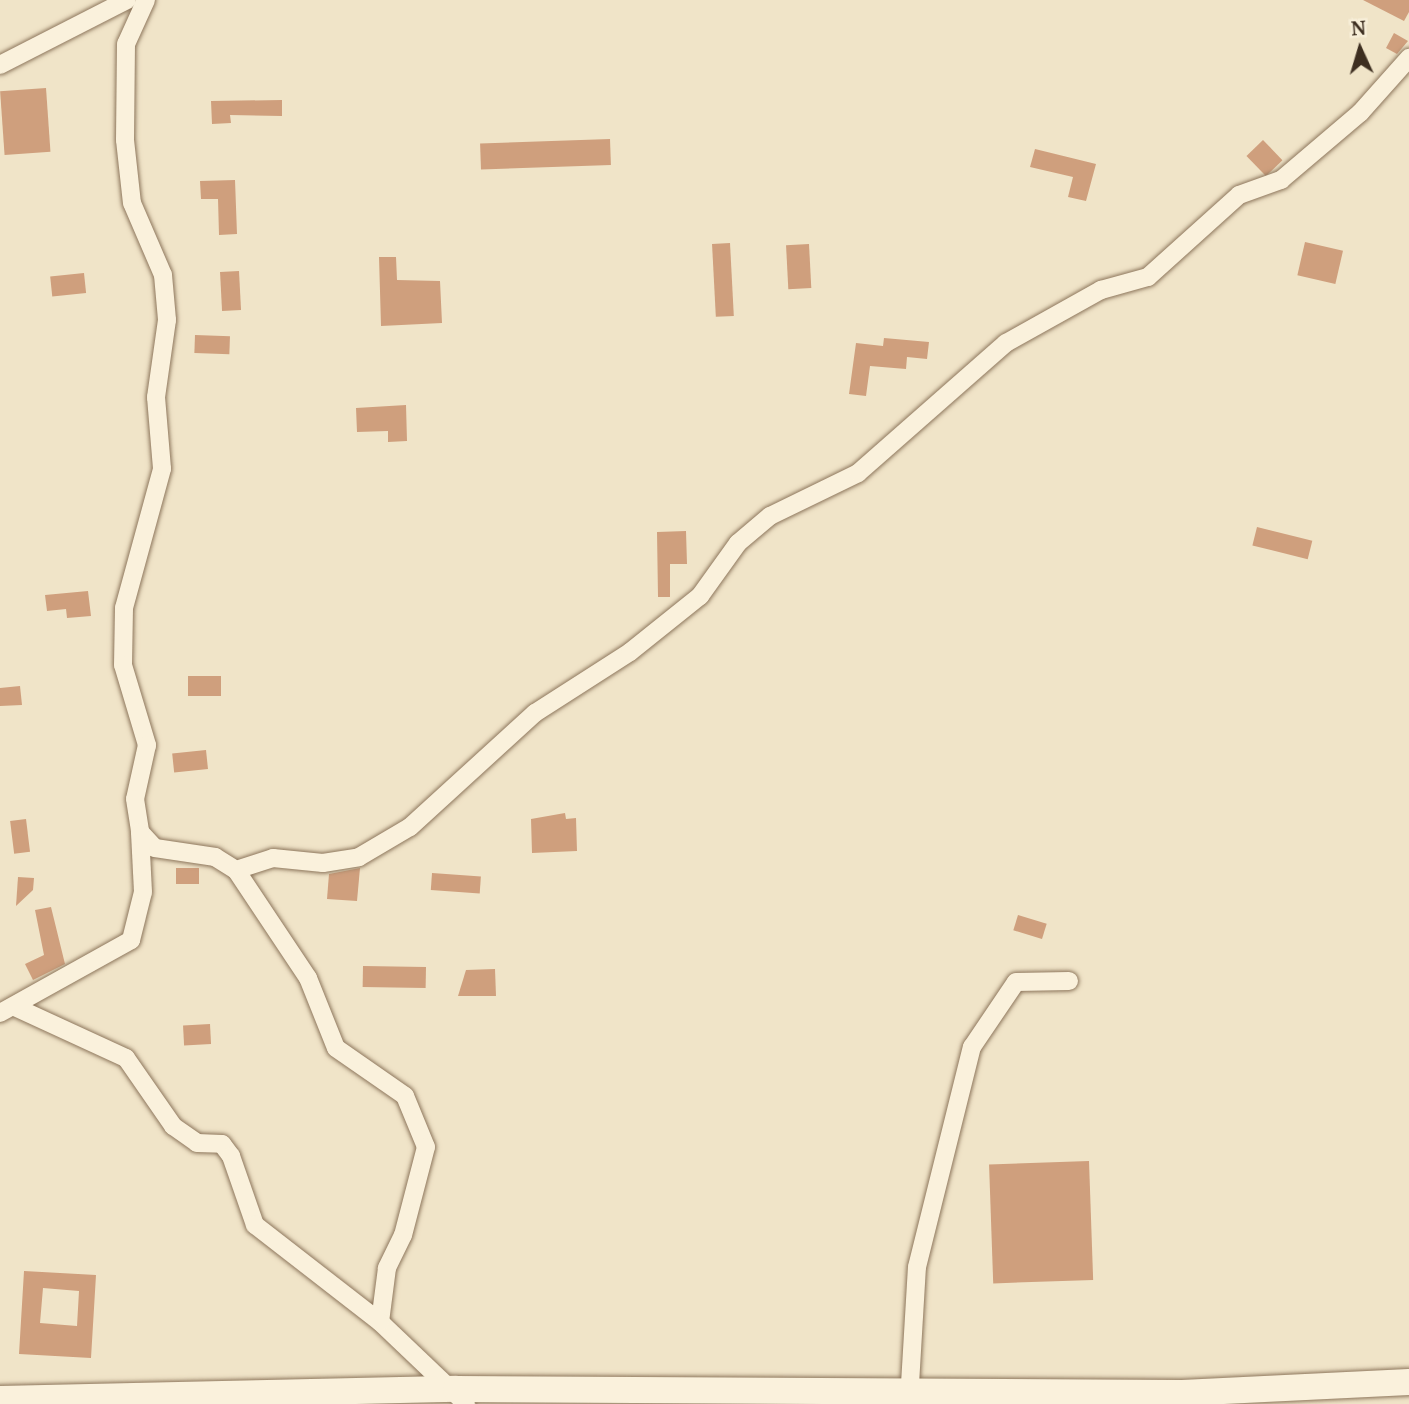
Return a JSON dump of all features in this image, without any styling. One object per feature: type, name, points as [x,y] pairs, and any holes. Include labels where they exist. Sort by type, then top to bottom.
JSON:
[{"type":"street","points":[[0,65],[127,0]]},
{"type":"street","points":[[7,1010],[131,940],[143,892],[140,832],[135,799],[147,745],[123,665],[124,608],[162,470],[156,397],[167,320],[163,275],[132,203],[125,140],[126,44],[146,0]]},
{"type":"street","points":[[236,870],[273,858],[323,863],[359,857],[410,827],[534,713],[630,652],[700,596],[738,543],[770,516],[858,473],[906,438],[1006,343],[1101,290],[1149,277],[1239,195],[1280,180],[1330,138],[1409,58]]},
{"type":"street","points":[[140,832],[155,848],[215,857],[236,870],[308,978],[336,1048],[405,1096],[426,1147],[403,1235],[387,1268],[380,1322]]},
{"type":"street","points":[[909,1399],[917,1267],[972,1047],[1016,982],[1069,981]]},
{"type":"street","points":[[7,1010],[126,1058],[173,1126],[197,1143],[227,1150],[256,1225],[380,1322],[461,1397]]},
{"type":"street","points":[[0,1399],[909,1399],[1182,1393],[1409,1382]]},
{"type":"building","points":[[1363,0],[1409,0],[1409,12],[1404,21]]},
{"type":"building","points":[[1394,33],[1408,41],[1397,54],[1386,48]]},
{"type":"building","points":[[46,88],[50,152],[5,155],[0,91]]},
{"type":"building","points":[[282,100],[282,116],[230,115],[231,123],[212,124],[211,101]]},
{"type":"building","points":[[610,139],[611,165],[481,170],[480,144]]},
{"type":"building","points":[[1263,140],[1282,160],[1266,176],[1246,156]]},
{"type":"building","points":[[1035,149],[1096,164],[1086,201],[1068,197],[1073,177],[1030,167]]},
{"type":"building","points":[[235,180],[237,234],[219,235],[218,199],[201,199],[200,181]]},
{"type":"building","points":[[1305,242],[1343,251],[1335,284],[1297,275]]},
{"type":"building","points":[[730,243],[734,316],[716,317],[712,244]]},
{"type":"building","points":[[809,244],[811,288],[788,289],[786,245]]},
{"type":"building","points":[[379,257],[396,257],[397,280],[440,281],[442,323],[381,326]]},
{"type":"building","points":[[239,271],[241,310],[222,311],[220,272]]},
{"type":"building","points":[[84,273],[86,293],[52,296],[50,277]]},
{"type":"building","points":[[195,335],[230,336],[229,354],[194,353]]},
{"type":"building","points":[[884,338],[929,342],[927,359],[907,357],[906,369],[870,366],[866,396],[849,394],[856,343],[883,346]]},
{"type":"building","points":[[406,405],[407,441],[388,442],[388,431],[357,432],[356,408]]},
{"type":"building","points":[[1257,527],[1312,541],[1308,559],[1252,545]]},
{"type":"building","points":[[686,531],[687,564],[670,564],[670,597],[658,597],[657,532]]},
{"type":"building","points":[[88,591],[91,616],[67,618],[66,609],[47,611],[45,595]]},
{"type":"building","points":[[188,676],[221,676],[221,696],[188,696]]},
{"type":"building","points":[[20,686],[22,705],[0,706],[0,688]]},
{"type":"building","points":[[206,750],[208,769],[174,772],[172,754]]},
{"type":"building","points":[[565,813],[566,819],[576,818],[577,851],[532,853],[531,819]]},
{"type":"building","points":[[26,819],[30,852],[14,854],[10,821]]},
{"type":"building","points":[[176,868],[199,868],[199,884],[176,884]]},
{"type":"building","points":[[360,868],[357,901],[327,899],[329,874]]},
{"type":"building","points":[[432,873],[481,876],[480,893],[431,890]]},
{"type":"building","points":[[18,877],[34,878],[33,890],[16,906]]},
{"type":"building","points":[[51,907],[65,964],[33,980],[25,964],[44,955],[35,910]]},
{"type":"building","points":[[1018,915],[1047,924],[1042,939],[1013,930]]},
{"type":"building","points":[[363,966],[426,967],[426,988],[363,987]]},
{"type":"building","points":[[495,969],[496,996],[458,996],[466,970]]},
{"type":"building","points":[[210,1024],[211,1044],[184,1045],[183,1025]]},
{"type":"building","points":[[1089,1161],[1093,1280],[993,1283],[989,1164]]},
{"type":"building","points":[[24,1271],[96,1275],[91,1358],[19,1354]],"holes":[[[43,1288],[79,1291],[77,1326],[40,1323]]]}]
